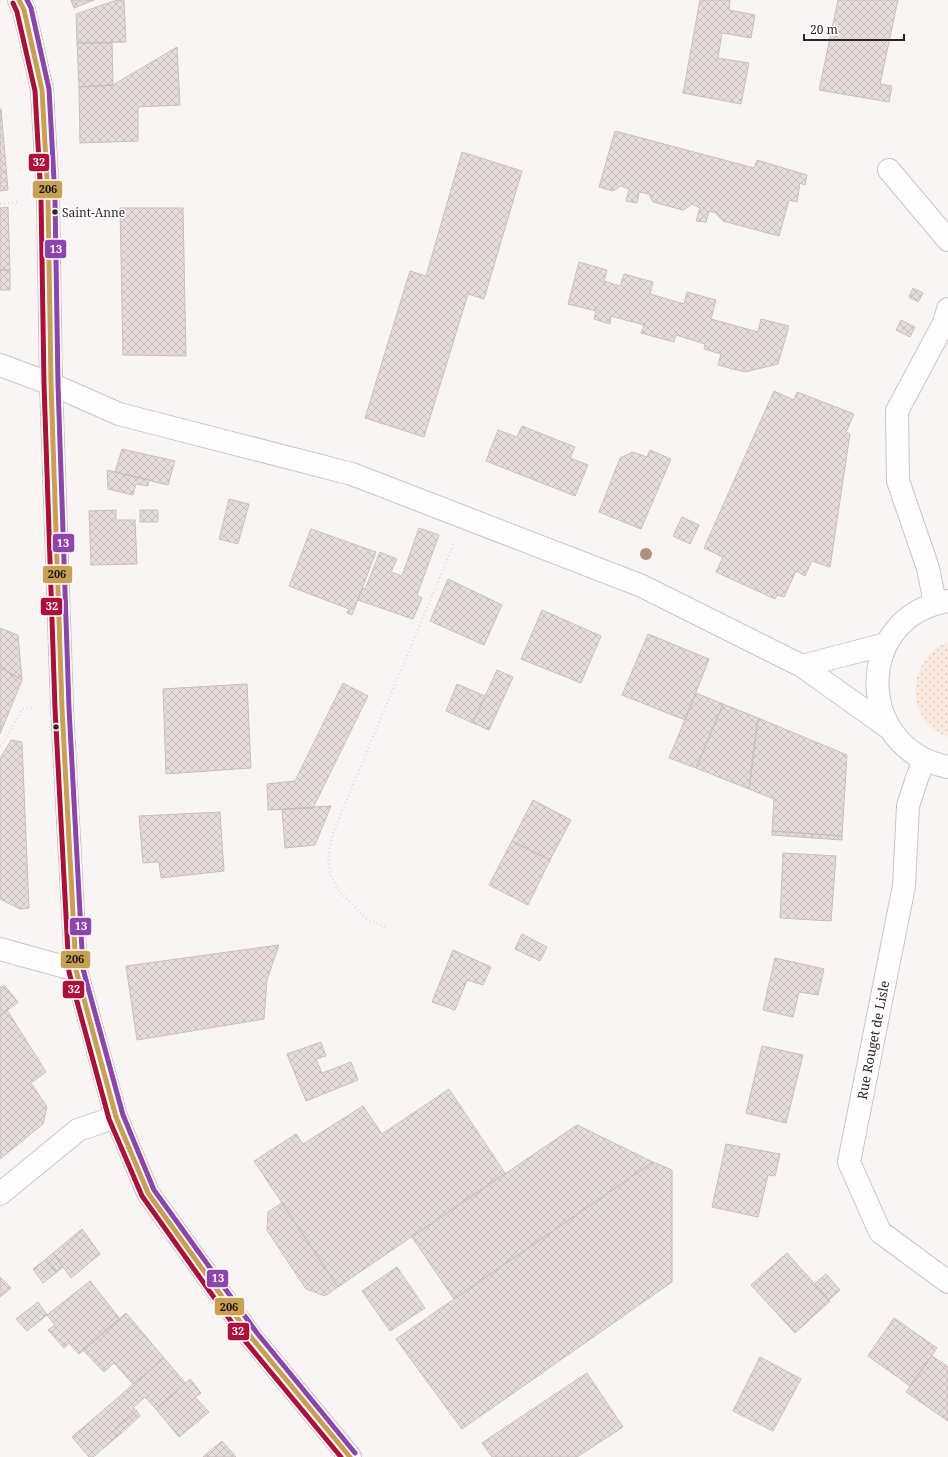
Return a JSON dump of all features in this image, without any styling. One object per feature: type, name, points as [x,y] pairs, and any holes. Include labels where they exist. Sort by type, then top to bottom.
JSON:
[{"type":"street","points":[[20,0],[24,10],[42,90],[49,217],[51,384],[62,708],[76,970],[116,1117],[148,1193],[251,1337],[350,1457]]},
{"type":"street","points":[[889,170],[948,240]]},
{"type":"street","points":[[888,728],[878,701],[877,672],[886,644],[899,626],[915,612],[941,602],[898,481],[898,411],[944,323],[948,309]]},
{"type":"street","points":[[0,365],[51,384],[119,414],[352,474],[642,586],[802,666],[888,728],[907,749],[924,760],[936,765],[948,767]]},
{"type":"street","points":[[802,666],[886,644]]},
{"type":"street","name":"Rue Rouget de Lisle","points":[[924,760],[916,778],[908,806],[904,886],[848,1162],[880,1232],[948,1282]]},
{"type":"street","points":[[0,949],[76,970]]},
{"type":"street","points":[[0,1194],[78,1130],[116,1117]]},
{"type":"path","points":[[384,926],[365,918],[339,892],[331,876],[328,855],[333,833],[465,517]]},
{"type":"path","points":[[0,746],[4,742],[22,709],[62,708]]},
{"type":"shaded area","points":[[948,642],[948,737],[933,729],[923,718],[917,704],[915,690],[918,675],[924,662],[934,650]]},
{"type":"building","points":[[71,0],[94,0],[74,8]]},
{"type":"building","points":[[117,0],[124,0],[126,42],[77,43],[76,14]]},
{"type":"building","points":[[700,0],[730,0],[729,10],[755,15],[751,38],[722,33],[718,58],[749,63],[741,104],[683,93]]},
{"type":"building","points":[[838,0],[898,0],[880,84],[892,86],[889,102],[819,90]]},
{"type":"building","points":[[77,43],[112,43],[113,85],[79,87]]},
{"type":"building","points":[[177,47],[180,105],[138,107],[138,141],[80,143],[79,87],[113,85]]},
{"type":"building","points":[[0,109],[8,190],[0,191]]},
{"type":"building","points":[[615,131],[754,168],[757,160],[807,175],[805,185],[800,183],[797,202],[789,200],[779,236],[723,221],[716,213],[709,211],[706,222],[696,221],[700,208],[692,204],[683,210],[653,202],[649,194],[639,192],[637,203],[626,201],[629,189],[621,186],[613,191],[599,187]]},
{"type":"building","points":[[462,152],[522,171],[484,299],[468,294],[424,437],[365,418],[410,271],[426,276]]},
{"type":"building","points":[[8,207],[10,270],[0,270],[0,208]]},
{"type":"building","points":[[120,208],[183,208],[186,356],[123,355]]},
{"type":"building","points":[[579,262],[607,270],[604,281],[620,286],[624,274],[653,282],[650,294],[684,304],[687,292],[716,300],[711,319],[758,332],[761,319],[789,326],[778,364],[745,372],[718,365],[721,354],[704,349],[705,344],[676,335],[674,342],[641,333],[644,325],[611,316],[610,324],[594,319],[596,311],[568,304]]},
{"type":"building","points":[[0,270],[10,270],[10,290],[0,290]]},
{"type":"building","points":[[913,288],[923,293],[918,302],[909,297]]},
{"type":"building","points":[[901,320],[915,327],[910,337],[896,330]]},
{"type":"building","points":[[774,391],[794,400],[797,392],[854,414],[846,432],[850,434],[830,567],[812,561],[805,576],[796,571],[784,597],[777,595],[775,599],[716,572],[723,557],[704,548]]},
{"type":"building","points":[[522,426],[575,447],[570,458],[588,465],[575,496],[486,461],[498,430],[517,437]]},
{"type":"building","points":[[122,449],[175,461],[168,485],[115,472]]},
{"type":"building","points":[[650,450],[671,459],[641,529],[599,512],[620,458],[633,452],[647,457]]},
{"type":"building","points":[[107,470],[149,480],[148,486],[136,484],[133,495],[108,489]]},
{"type":"building","points":[[229,499],[249,504],[238,544],[219,539]]},
{"type":"building","points":[[116,510],[116,520],[135,520],[137,564],[91,565],[89,511]]},
{"type":"building","points":[[140,510],[158,510],[158,522],[140,522]]},
{"type":"building","points":[[682,517],[699,525],[690,544],[673,536]]},
{"type":"building","points":[[419,528],[439,535],[417,595],[422,598],[413,619],[358,600],[362,588],[365,589],[380,552],[397,559],[391,572],[402,576]]},
{"type":"building","points":[[311,529],[376,552],[352,615],[347,613],[349,609],[289,586]]},
{"type":"building","points":[[448,579],[502,605],[484,645],[430,621]]},
{"type":"building","points":[[542,610],[601,636],[581,683],[521,659]]},
{"type":"building","points":[[0,628],[18,635],[22,680],[0,667]]},
{"type":"building","points":[[648,634],[709,659],[685,720],[622,695]]},
{"type":"building","points":[[0,667],[22,680],[0,734]]},
{"type":"building","points":[[497,670],[513,677],[489,730],[473,723]]},
{"type":"building","points":[[343,683],[368,696],[313,808],[268,810],[267,784],[295,781]]},
{"type":"building","points":[[247,684],[251,768],[166,774],[163,689]]},
{"type":"building","points":[[457,684],[485,696],[473,723],[446,711]]},
{"type":"building","points":[[696,693],[723,704],[696,768],[669,758]]},
{"type":"building","points":[[723,704],[758,718],[749,789],[696,768]]},
{"type":"building","points":[[758,718],[847,755],[842,836],[772,831],[774,799],[749,789]]},
{"type":"building","points":[[11,740],[22,742],[29,908],[20,909],[0,899],[0,759]]},
{"type":"building","points":[[533,800],[571,820],[550,860],[512,841]]},
{"type":"building","points":[[331,806],[315,845],[285,848],[282,809]]},
{"type":"building","points":[[220,812],[224,871],[161,878],[159,862],[143,863],[139,816]]},
{"type":"building","points":[[772,831],[842,836],[842,840],[772,835]]},
{"type":"building","points":[[512,841],[550,860],[528,905],[489,885]]},
{"type":"building","points":[[783,853],[836,856],[831,921],[780,918]]},
{"type":"building","points":[[522,934],[547,947],[540,961],[515,949]]},
{"type":"building","points":[[279,945],[267,980],[264,1019],[137,1040],[126,966]]},
{"type":"building","points":[[453,950],[491,967],[483,985],[467,980],[455,1010],[432,1002]]},
{"type":"building","points":[[775,958],[824,969],[818,995],[799,992],[793,1017],[763,1010]]},
{"type":"building","points":[[4,985],[18,1002],[0,1016],[0,986],[1,988]]},
{"type":"building","points":[[7,1010],[46,1072],[31,1083],[47,1107],[43,1124],[0,1159],[0,1016]]},
{"type":"building","points":[[321,1042],[326,1056],[316,1059],[322,1073],[351,1062],[358,1080],[306,1101],[287,1054]]},
{"type":"building","points":[[762,1046],[803,1055],[786,1123],[746,1113]]},
{"type":"building","points":[[449,1089],[505,1173],[338,1287],[254,1161],[296,1134],[303,1144],[363,1106],[382,1134]]},
{"type":"building","points":[[577,1125],[653,1162],[454,1299],[412,1237]]},
{"type":"building","points":[[726,1144],[780,1154],[775,1176],[768,1175],[758,1217],[712,1207]]},
{"type":"building","points":[[653,1162],[672,1170],[672,1282],[462,1429],[396,1339]]},
{"type":"building","points":[[282,1203],[338,1287],[325,1296],[306,1289],[267,1230],[268,1212]]},
{"type":"building","points":[[82,1229],[100,1254],[71,1278],[53,1253]]},
{"type":"building","points":[[53,1253],[63,1267],[57,1272],[46,1259]]},
{"type":"building","points":[[787,1253],[830,1301],[795,1333],[751,1285]]},
{"type":"building","points":[[46,1259],[57,1272],[43,1283],[33,1269]]},
{"type":"building","points":[[397,1267],[425,1308],[390,1331],[362,1291]]},
{"type":"building","points":[[826,1274],[840,1290],[829,1300],[814,1284]]},
{"type":"building","points":[[0,1277],[11,1288],[0,1297]]},
{"type":"building","points":[[90,1281],[120,1319],[79,1354],[69,1343],[64,1348],[48,1330],[55,1325],[47,1315]]},
{"type":"building","points":[[38,1302],[47,1315],[27,1331],[16,1319]]},
{"type":"building","points":[[126,1313],[164,1358],[133,1384],[114,1363],[104,1372],[83,1350]]},
{"type":"building","points":[[894,1318],[937,1348],[910,1386],[868,1356]]},
{"type":"building","points":[[932,1356],[948,1367],[948,1421],[906,1392]]},
{"type":"building","points":[[760,1357],[801,1379],[773,1431],[733,1411]]},
{"type":"building","points":[[164,1358],[185,1383],[156,1409],[145,1397],[133,1408],[137,1411],[113,1431],[118,1436],[93,1457],[89,1457],[72,1437]]},
{"type":"building","points":[[587,1373],[623,1427],[577,1457],[492,1457],[482,1443]]},
{"type":"building","points":[[190,1379],[201,1393],[195,1397],[209,1412],[179,1437],[156,1409]]},
{"type":"building","points":[[137,1411],[140,1416],[118,1436],[113,1431]]},
{"type":"building","points":[[222,1441],[236,1457],[203,1457]]},
{"type":"transit line","name":"206","points":[[19,0],[24,10],[42,90],[48,198],[51,384],[62,708],[76,970],[116,1117],[148,1193],[251,1337],[350,1457]]},
{"type":"transit line","name":"13","points":[[27,0],[31,8],[49,89],[55,198],[58,384],[69,708],[83,969],[123,1115],[154,1190],[257,1333],[355,1453]]},
{"type":"transit line","name":"32","points":[[13,3],[17,12],[35,91],[41,198],[44,384],[55,708],[69,972],[109,1119],[142,1196],[245,1341],[341,1457]]},
{"type":"place","name":"Saint-Anne","points":[[55,212]]}]
